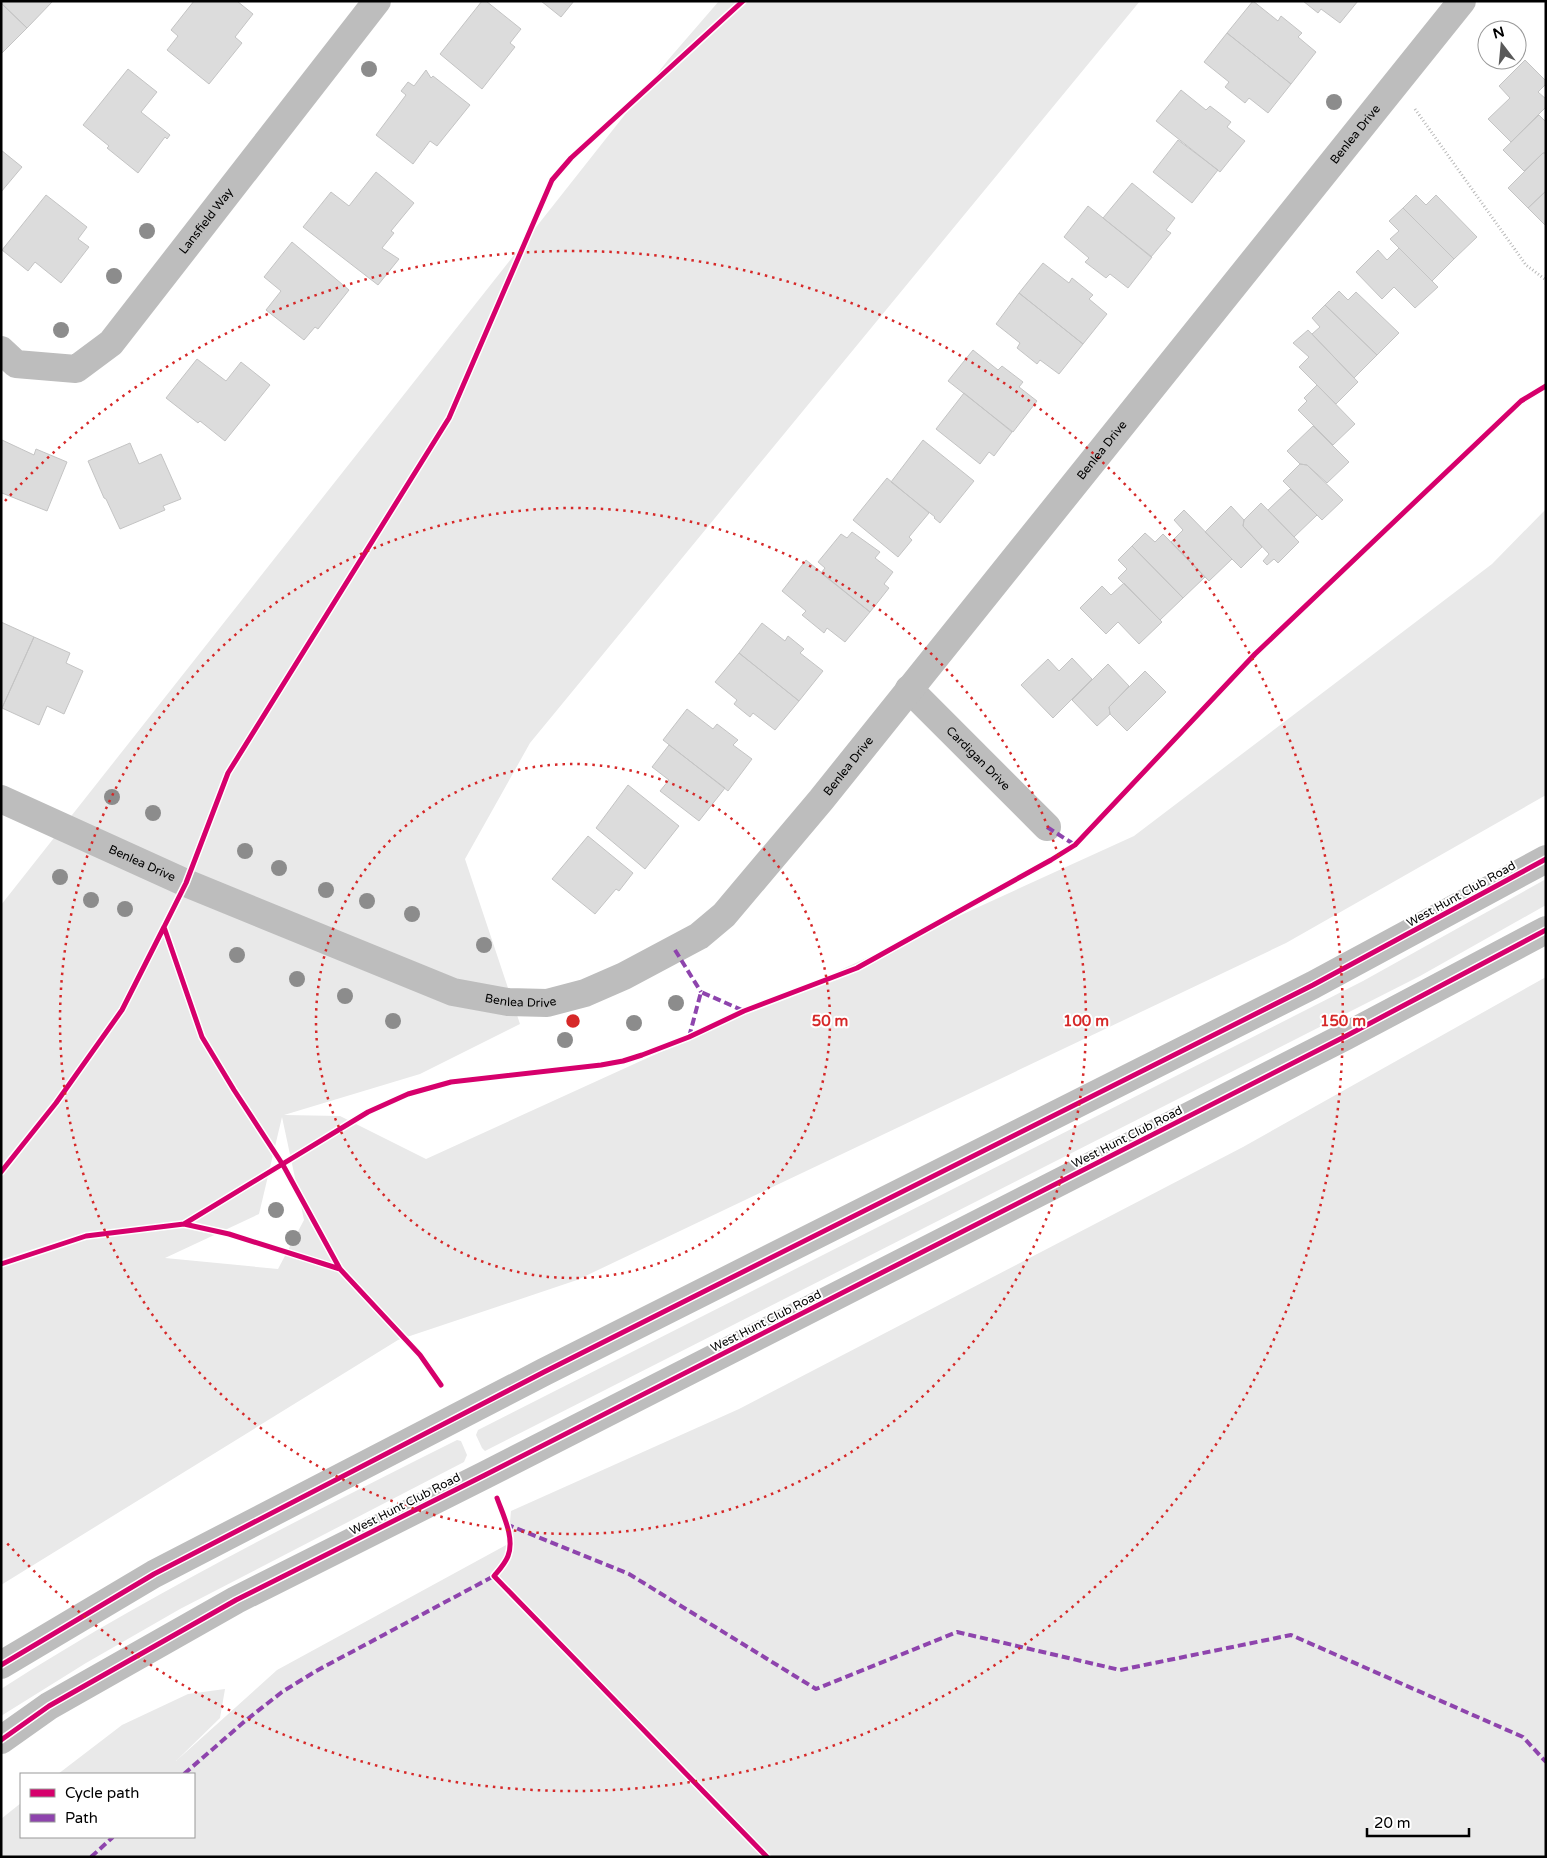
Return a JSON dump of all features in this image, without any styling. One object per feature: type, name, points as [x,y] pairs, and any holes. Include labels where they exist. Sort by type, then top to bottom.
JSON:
[{"type":"main road","name":"Lansfield Way","points":[[1,350],[16,364],[76,369],[111,343],[377,1]]},
{"type":"main road","name":"Benlea Drive","points":[[1,799],[186,883],[453,992],[508,1002],[547,1003],[585,993],[624,976],[699,936],[724,915],[821,800],[1462,1]]},
{"type":"main road","name":"Cardigan Drive","points":[[909,689],[1047,827]]},
{"type":"main road","name":"West Hunt Club Road","points":[[1,1665],[154,1574],[544,1372],[1313,985],[1546,859]]},
{"type":"main road","name":"West Hunt Club Road","points":[[1,1740],[49,1706],[236,1600],[521,1457],[1346,1036],[1546,930]]},
{"type":"path","points":[[1397,82],[1526,265],[1546,280]]},
{"type":"shaded area","points":[[719,1],[1140,1],[530,743],[465,859],[520,1024],[420,1074],[284,1115],[340,1116],[426,1159],[1134,836],[1492,564],[1546,509],[1546,795],[1286,943],[577,1280],[398,1340],[1,1585],[1,905],[668,60]],"holes":[[[282,1117],[304,1220],[278,1269],[165,1258],[259,1214]]]},
{"type":"shaded area","points":[[1546,879],[1546,905],[1420,976],[485,1451],[482,1448],[476,1435],[478,1430],[1363,981]]},
{"type":"shaded area","points":[[1546,977],[1546,1857],[1,1857],[1,1819],[20,1804],[20,1838],[195,1838],[195,1773],[59,1773],[122,1725],[188,1694],[225,1689],[220,1718],[176,1761],[277,1670],[508,1544],[511,1511],[739,1409],[1243,1147]]},
{"type":"shaded area","points":[[457,1440],[461,1441],[467,1455],[464,1462],[180,1609],[86,1663],[1,1716],[1,1689],[112,1621],[226,1558]]},
{"type":"building","points":[[1,1],[53,1],[27,28]]},
{"type":"building","points":[[194,1],[237,1],[253,14],[235,37],[242,43],[209,84],[167,50],[178,36],[171,30]]},
{"type":"building","points":[[482,1],[486,1],[521,29],[510,43],[515,47],[482,89],[440,54]]},
{"type":"building","points":[[541,1],[574,1],[561,17]]},
{"type":"building","points":[[1253,1],[1278,21],[1281,16],[1302,33],[1298,37],[1316,52],[1291,84],[1227,33]]},
{"type":"building","points":[[1303,1],[1358,1],[1340,23],[1321,9],[1318,13]]},
{"type":"building","points":[[1,3],[27,28],[1,54]]},
{"type":"building","points":[[1227,33],[1291,84],[1268,113],[1249,98],[1245,103],[1225,87],[1229,82],[1204,62]]},
{"type":"building","points":[[1527,62],[1546,81],[1546,84],[1538,92],[1546,99],[1546,107],[1511,142],[1488,119],[1510,98],[1499,86],[1515,70],[1527,70]]},
{"type":"building","points":[[128,69],[157,92],[141,112],[170,135],[167,139],[165,137],[138,173],[107,148],[109,146],[83,125]]},
{"type":"building","points":[[426,70],[431,78],[433,76],[470,105],[437,146],[430,141],[413,164],[376,135],[406,95],[401,91],[408,82],[414,86]]},
{"type":"building","points":[[1181,90],[1206,110],[1210,106],[1231,122],[1227,127],[1245,141],[1220,172],[1156,121]]},
{"type":"building","points":[[1539,115],[1546,122],[1546,153],[1543,153],[1524,171],[1503,150]]},
{"type":"building","points":[[1178,140],[1218,170],[1192,203],[1153,172]]},
{"type":"building","points":[[1,150],[22,167],[1,192]]},
{"type":"building","points":[[1543,153],[1546,153],[1546,191],[1528,208],[1508,188]]},
{"type":"building","points":[[376,172],[414,203],[391,231],[394,233],[382,248],[399,259],[378,285],[303,227],[331,192],[349,206]]},
{"type":"building","points":[[1132,183],[1175,218],[1166,230],[1171,233],[1151,257],[1103,218]]},
{"type":"building","points":[[1546,191],[1546,226],[1528,208]]},
{"type":"building","points":[[46,195],[87,227],[78,239],[89,247],[61,283],[35,262],[28,271],[2,250]]},
{"type":"building","points":[[1416,195],[1426,205],[1436,195],[1477,237],[1454,259],[1403,208]]},
{"type":"building","points":[[1088,206],[1152,257],[1128,288],[1110,274],[1106,278],[1085,262],[1089,258],[1064,237]]},
{"type":"building","points":[[1403,208],[1454,259],[1432,281],[1390,239],[1399,231],[1389,221]]},
{"type":"building","points":[[292,242],[349,290],[318,329],[315,327],[304,340],[266,310],[281,291],[264,277]]},
{"type":"building","points":[[1399,248],[1438,287],[1415,308],[1394,287],[1382,299],[1356,272],[1378,250],[1387,260]]},
{"type":"building","points":[[1043,263],[1069,283],[1072,278],[1093,295],[1089,299],[1107,314],[1083,344],[1019,293]]},
{"type":"building","points":[[1339,291],[1348,300],[1356,292],[1399,333],[1377,355],[1325,305]]},
{"type":"building","points":[[1019,293],[1083,344],[1059,374],[1040,360],[1037,364],[1017,348],[1020,343],[996,324]]},
{"type":"building","points":[[1325,305],[1377,355],[1354,378],[1312,334],[1320,327],[1312,318]]},
{"type":"building","points":[[1308,330],[1358,382],[1336,404],[1299,367],[1309,357],[1293,343]]},
{"type":"building","points":[[973,350],[998,370],[1002,366],[1023,382],[1019,387],[1037,401],[1013,432],[948,381]]},
{"type":"building","points":[[197,359],[226,381],[241,362],[270,385],[225,441],[166,398]]},
{"type":"building","points":[[1317,385],[1355,424],[1333,445],[1298,410],[1307,401],[1304,398]]},
{"type":"building","points":[[964,393],[1012,432],[994,456],[989,452],[980,464],[936,429]]},
{"type":"building","points":[[1313,426],[1349,462],[1327,483],[1307,465],[1300,464],[1287,451]]},
{"type":"building","points":[[2,440],[34,455],[36,449],[67,462],[47,511],[2,493],[1,495]]},
{"type":"building","points":[[923,440],[974,481],[940,523],[891,482]]},
{"type":"building","points":[[130,443],[139,464],[161,454],[181,499],[163,506],[165,510],[120,529],[88,461]]},
{"type":"building","points":[[1300,464],[1307,465],[1343,500],[1322,520],[1283,481]]},
{"type":"building","points":[[887,478],[929,513],[909,537],[912,540],[898,557],[853,520]]},
{"type":"building","points":[[1290,489],[1317,515],[1294,537],[1268,510]]},
{"type":"building","points":[[1261,503],[1299,542],[1278,563],[1274,559],[1267,565],[1263,561],[1269,554],[1243,526],[1244,520]]},
{"type":"building","points":[[1231,506],[1244,520],[1243,526],[1262,547],[1241,568],[1205,532]]},
{"type":"building","points":[[1184,510],[1232,559],[1209,581],[1171,542],[1183,530],[1174,520]]},
{"type":"building","points":[[852,532],[880,552],[875,558],[893,572],[884,584],[889,588],[870,612],[821,573],[825,568],[818,562],[841,534],[847,538]]},
{"type":"building","points":[[1145,533],[1155,542],[1163,534],[1205,577],[1183,598],[1132,546]]},
{"type":"building","points":[[1132,546],[1183,598],[1160,620],[1118,578],[1127,569],[1118,560]]},
{"type":"building","points":[[806,560],[870,612],[845,642],[827,628],[824,633],[802,615],[806,611],[782,591]]},
{"type":"building","points":[[1124,583],[1162,622],[1139,644],[1118,622],[1106,634],[1080,608],[1102,586],[1111,595]]},
{"type":"building","points":[[1,622],[34,637],[2,708],[1,708]]},
{"type":"building","points":[[762,623],[785,641],[788,636],[804,649],[800,653],[823,671],[799,701],[739,653]]},
{"type":"building","points":[[34,637],[70,653],[66,663],[83,671],[64,714],[47,706],[39,725],[2,708]]},
{"type":"building","points":[[739,653],[799,701],[775,730],[753,713],[750,717],[734,704],[737,700],[715,682]]},
{"type":"building","points":[[1072,658],[1092,679],[1053,718],[1021,685],[1048,659],[1059,671]]},
{"type":"building","points":[[1108,664],[1129,686],[1109,707],[1110,714],[1097,726],[1072,700]]},
{"type":"building","points":[[1145,671],[1166,692],[1127,731],[1110,714],[1109,707]]},
{"type":"building","points":[[687,709],[713,729],[717,724],[738,740],[733,745],[752,759],[728,791],[663,740]]},
{"type":"building","points":[[669,745],[725,788],[699,821],[660,791],[669,780],[652,767]]},
{"type":"building","points":[[628,785],[679,826],[645,869],[596,828]]},
{"type":"building","points":[[588,836],[633,873],[619,891],[616,889],[595,914],[552,879]]},
{"type":"marked path","points":[[1047,827],[1075,845]]},
{"type":"marked path","points":[[675,950],[701,992]]},
{"type":"marked path","points":[[689,1037],[701,992],[744,1011]]},
{"type":"marked path","points":[[506,1524],[629,1574],[816,1689],[957,1632],[1120,1670],[1291,1635],[1523,1737],[1546,1762]]},
{"type":"marked path","points":[[185,1773],[282,1692],[316,1671],[494,1576]]},
{"type":"marked path","points":[[91,1857],[112,1838]]},
{"type":"cycle path","points":[[441,1385],[420,1355],[340,1269],[283,1165],[202,1037],[164,927],[186,883],[228,773],[449,418],[552,180],[571,158],[743,1]]},
{"type":"cycle path","points":[[1,1264],[86,1236],[184,1224],[368,1112],[408,1094],[451,1082],[623,1061],[689,1037],[744,1011],[857,968],[1051,860],[1075,845],[1255,654],[1521,401],[1546,386]]},
{"type":"cycle path","points":[[1,1665],[154,1574],[544,1372],[1313,985],[1546,859]]},
{"type":"cycle path","points":[[1,1172],[56,1103],[122,1010],[164,927]]},
{"type":"cycle path","points":[[1,1740],[49,1706],[236,1600],[1346,1036],[1546,930]]},
{"type":"cycle path","points":[[184,1224],[229,1234],[340,1269]]},
{"type":"cycle path","points":[[497,1498],[509,1534],[510,1549],[507,1559],[494,1576],[767,1857]]}]
